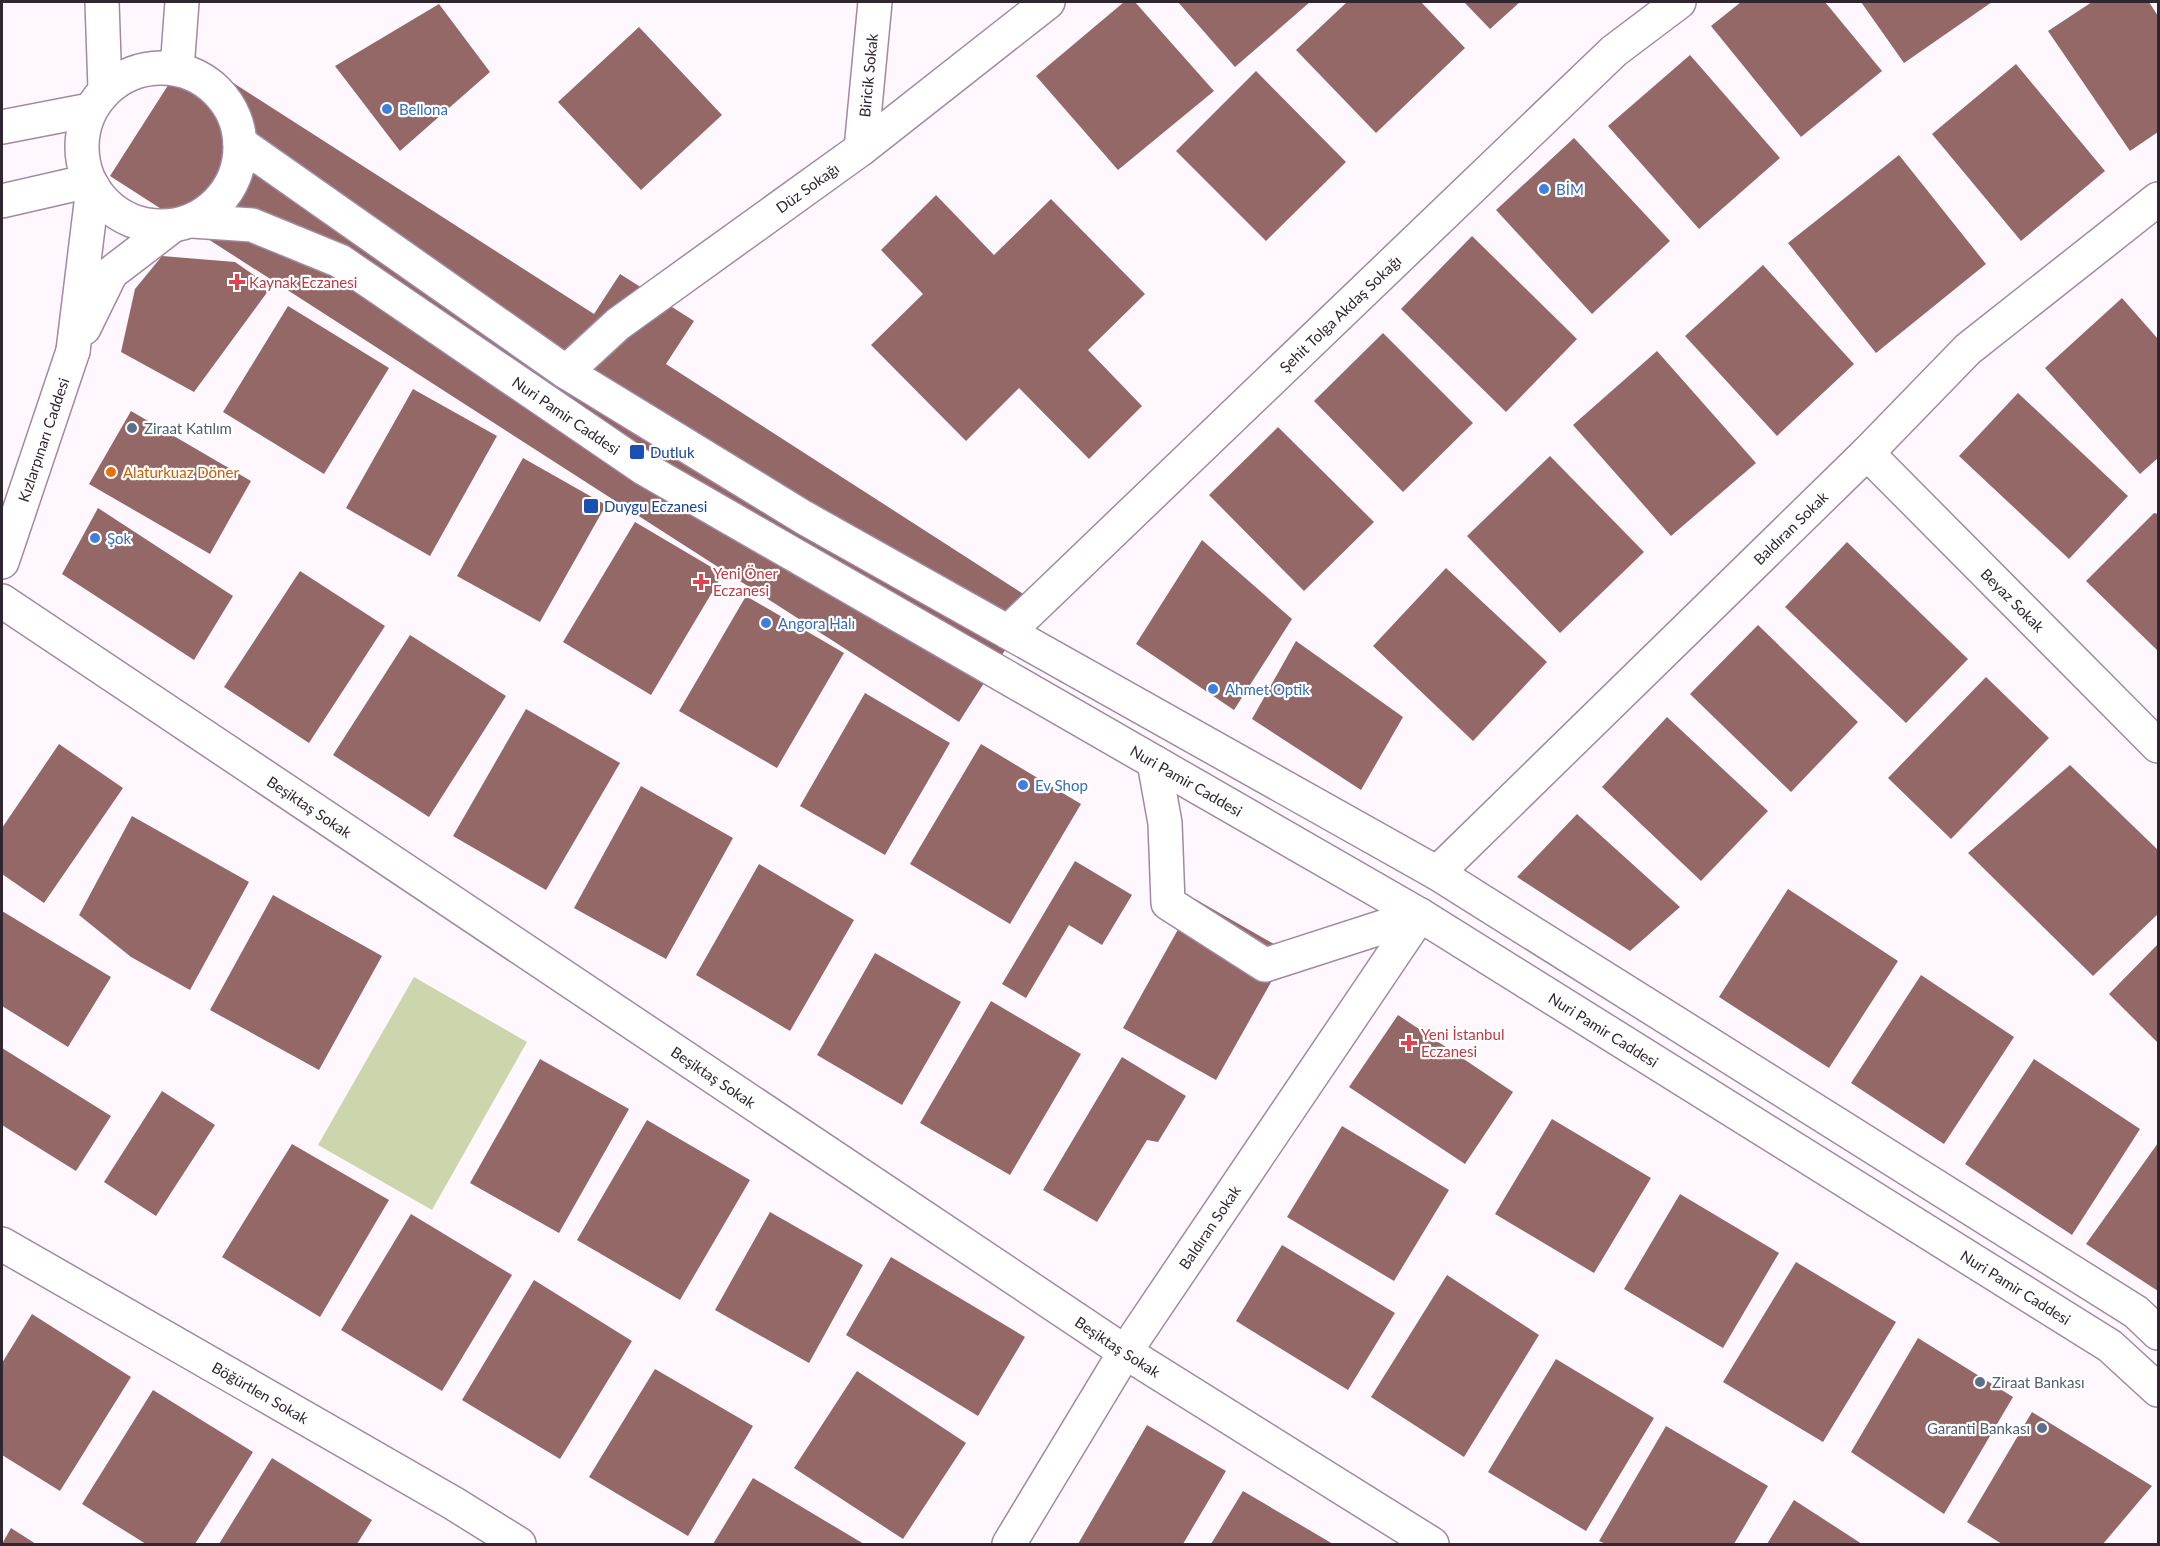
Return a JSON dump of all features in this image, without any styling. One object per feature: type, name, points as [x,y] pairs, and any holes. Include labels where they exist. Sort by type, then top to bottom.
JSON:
[{"type":"street","points":[[102,2],[97,100],[82,133],[82,158],[91,184],[102,200],[119,215],[144,227],[181,224]]},
{"type":"street","points":[[177,69],[182,2]]},
{"type":"street","name":"Biricik Sokak","points":[[861,149],[875,2]]},
{"type":"street","name":"Düz Sokağı","points":[[566,372],[618,324],[861,149],[1048,2]]},
{"type":"street","name":"Şehit Tolga Akdaş Sokağı","points":[[1008,632],[1614,51],[1679,2]]},
{"type":"street","points":[[2,127],[97,100],[126,74],[151,68],[177,69],[197,76],[214,87],[228,103],[237,122],[240,143],[237,169],[226,192],[208,211],[181,224],[111,273],[73,351]]},
{"type":"street","points":[[240,143],[566,372],[803,517],[1437,873],[2126,1306],[2158,1332]]},
{"type":"street","points":[[2,201],[91,184]]},
{"type":"street","points":[[73,351],[91,184]]},
{"type":"street","name":"Baldıran Sokak","points":[[1437,873],[1867,453],[1968,350],[2158,199]]},
{"type":"street","name":"Nuri Pamir Caddesi","points":[[181,224],[252,225],[340,261],[645,469],[1420,915],[2110,1346],[2158,1390]]},
{"type":"street","name":"Kızlarpınarı Caddesi","points":[[2,562],[73,351]]},
{"type":"street","name":"Beyaz Sokak","points":[[1867,453],[2158,746]]},
{"type":"street","name":"Beşiktaş Sokak","points":[[2,602],[1125,1352],[1432,1545]]},
{"type":"street","points":[[1154,762],[1165,823],[1168,903],[1265,965],[1420,915]]},
{"type":"street","name":"Baldıran Sokak","points":[[1009,1545],[1125,1352],[1420,915]]},
{"type":"street","name":"Böğürtlen Sokak","points":[[2,1244],[442,1497],[519,1545]]},
{"type":"green space","points":[[414,977],[527,1042],[432,1210],[318,1145]]},
{"type":"building","points":[[1124,2],[1135,2],[1214,91],[1118,170],[1036,76]]},
{"type":"building","points":[[1178,2],[1310,2],[1235,67]]},
{"type":"building","points":[[1347,2],[1421,2],[1465,48],[1376,133],[1296,50]]},
{"type":"building","points":[[1464,2],[1520,2],[1490,29]]},
{"type":"building","points":[[1741,2],[1825,2],[1882,71],[1801,137],[1711,26]]},
{"type":"building","points":[[1861,2],[1992,2],[1904,63]]},
{"type":"building","points":[[2092,2],[2149,2],[2158,16],[2158,132],[2130,151],[2048,31]]},
{"type":"building","points":[[439,4],[490,72],[400,151],[335,66]]},
{"type":"building","points":[[639,27],[722,115],[641,190],[558,102]]},
{"type":"building","points":[[188,54],[594,314],[620,274],[694,321],[666,364],[1036,602],[959,722],[110,176]]},
{"type":"building","points":[[1690,55],[1780,158],[1699,229],[1608,126]]},
{"type":"building","points":[[2016,64],[2105,171],[2021,241],[1932,134]]},
{"type":"building","points":[[1256,71],[1346,162],[1266,241],[1176,151]]},
{"type":"building","points":[[1574,138],[1670,241],[1592,314],[1496,210]]},
{"type":"building","points":[[1899,155],[1986,264],[1876,353],[1788,243]]},
{"type":"building","points":[[936,195],[994,255],[1051,199],[1145,294],[1088,350],[1142,406],[1089,459],[1019,388],[966,441],[871,345],[923,294],[881,250]]},
{"type":"building","points":[[1472,236],[1577,339],[1506,412],[1401,309]]},
{"type":"building","points":[[162,256],[235,262],[271,287],[194,392],[121,352],[135,289]]},
{"type":"building","points":[[1763,265],[1854,364],[1777,436],[1685,336]]},
{"type":"building","points":[[2122,298],[2158,339],[2158,458],[2140,474],[2045,368]]},
{"type":"building","points":[[288,306],[389,368],[324,474],[223,412]]},
{"type":"building","points":[[1383,333],[1473,423],[1403,492],[1314,401]]},
{"type":"building","points":[[1657,351],[1756,463],[1671,536],[1573,425]]},
{"type":"building","points":[[413,389],[497,436],[430,556],[346,508]]},
{"type":"building","points":[[2018,393],[2128,496],[2069,559],[1959,456]]},
{"type":"building","points":[[131,411],[251,481],[210,554],[89,484]]},
{"type":"building","points":[[1278,427],[1374,522],[1304,591],[1209,495]]},
{"type":"building","points":[[1550,456],[1644,552],[1560,633],[1467,536]]},
{"type":"building","points":[[523,458],[606,505],[540,622],[457,576]]},
{"type":"building","points":[[98,508],[233,596],[194,660],[62,574]]},
{"type":"building","points":[[2154,513],[2158,514],[2158,651],[2086,581]]},
{"type":"building","points":[[635,522],[723,574],[651,695],[563,642]]},
{"type":"building","points":[[1202,540],[1292,619],[1234,710],[1136,644]]},
{"type":"building","points":[[1847,542],[1968,659],[1906,723],[1785,607]]},
{"type":"building","points":[[1446,568],[1547,662],[1473,741],[1373,646]]},
{"type":"building","points":[[300,571],[385,626],[309,743],[224,687]]},
{"type":"building","points":[[746,596],[844,653],[777,768],[679,711]]},
{"type":"building","points":[[1758,625],[1858,722],[1791,792],[1690,694]]},
{"type":"building","points":[[410,635],[506,696],[429,817],[333,755]]},
{"type":"building","points":[[1296,641],[1403,717],[1361,790],[1252,719]]},
{"type":"building","points":[[1986,677],[2049,738],[1951,839],[1888,778]]},
{"type":"building","points":[[865,693],[950,743],[885,855],[800,806]]},
{"type":"building","points":[[526,709],[620,763],[546,890],[453,836]]},
{"type":"building","points":[[1667,717],[1768,811],[1701,881],[1602,787]]},
{"type":"building","points":[[59,744],[123,788],[44,903],[2,874],[2,828]]},
{"type":"building","points":[[981,744],[1081,804],[1010,924],[910,864]]},
{"type":"building","points":[[2070,765],[2158,850],[2158,914],[2093,976],[1968,853]]},
{"type":"building","points":[[641,786],[733,838],[666,959],[574,908]]},
{"type":"building","points":[[1577,814],[1680,907],[1630,951],[1517,877]]},
{"type":"building","points":[[132,816],[249,882],[190,990],[131,957],[79,915]]},
{"type":"building","points":[[1075,861],[1132,895],[1102,945],[1069,925],[1026,998],[1002,984]]},
{"type":"building","points":[[759,864],[854,920],[790,1031],[696,975]]},
{"type":"building","points":[[1788,889],[1898,961],[1829,1068],[1719,997]]},
{"type":"building","points":[[273,895],[382,956],[319,1070],[210,1010]]},
{"type":"building","points":[[1195,899],[1288,952],[1216,1080],[1123,1028]]},
{"type":"building","points":[[2,911],[111,977],[68,1047],[2,1006]]},
{"type":"building","points":[[2158,944],[2158,1043],[2109,994]]},
{"type":"building","points":[[875,953],[961,1002],[902,1105],[817,1055]]},
{"type":"building","points":[[1921,975],[2014,1037],[1944,1144],[1851,1083]]},
{"type":"building","points":[[991,1001],[1081,1054],[1010,1175],[920,1123]]},
{"type":"building","points":[[1398,1015],[1513,1092],[1465,1164],[1349,1087]]},
{"type":"building","points":[[2,1048],[111,1116],[76,1171],[2,1125]]},
{"type":"building","points":[[1122,1057],[1186,1096],[1158,1142],[1147,1140],[1097,1222],[1043,1190]]},
{"type":"building","points":[[540,1059],[629,1109],[559,1233],[470,1183]]},
{"type":"building","points":[[2034,1059],[2140,1129],[2072,1235],[1965,1164]]},
{"type":"building","points":[[162,1091],[215,1125],[156,1216],[104,1182]]},
{"type":"building","points":[[1552,1119],[1651,1178],[1594,1273],[1495,1214]]},
{"type":"building","points":[[647,1120],[750,1180],[680,1300],[577,1240]]},
{"type":"building","points":[[1342,1126],[1449,1190],[1394,1281],[1287,1217]]},
{"type":"building","points":[[2158,1143],[2158,1291],[2086,1244]]},
{"type":"building","points":[[292,1144],[389,1200],[320,1317],[222,1257]]},
{"type":"building","points":[[1680,1194],[1779,1253],[1723,1348],[1624,1289]]},
{"type":"building","points":[[770,1212],[863,1265],[809,1363],[715,1310]]},
{"type":"building","points":[[411,1214],[512,1275],[442,1391],[341,1330]]},
{"type":"building","points":[[1282,1245],[1395,1313],[1348,1390],[1236,1321]]},
{"type":"building","points":[[891,1257],[1025,1337],[978,1416],[846,1335]]},
{"type":"building","points":[[1796,1262],[1896,1322],[1823,1442],[1723,1382]]},
{"type":"building","points":[[1447,1275],[1539,1335],[1464,1457],[1371,1397]]},
{"type":"building","points":[[534,1280],[632,1341],[560,1459],[462,1400]]},
{"type":"building","points":[[32,1314],[131,1377],[60,1491],[2,1455],[2,1363]]},
{"type":"building","points":[[1918,1338],[2013,1397],[1944,1514],[1851,1452]]},
{"type":"building","points":[[1556,1359],[1654,1418],[1586,1531],[1488,1472]]},
{"type":"building","points":[[655,1369],[753,1426],[688,1536],[589,1477]]},
{"type":"building","points":[[857,1371],[966,1443],[903,1539],[794,1468]]},
{"type":"building","points":[[153,1390],[253,1452],[195,1544],[146,1544],[82,1504]]},
{"type":"building","points":[[2032,1412],[2152,1486],[2103,1544],[2002,1544],[1967,1522]]},
{"type":"building","points":[[1147,1425],[1226,1471],[1183,1544],[1078,1544]]},
{"type":"building","points":[[1666,1426],[1768,1486],[1734,1544],[1606,1544],[1599,1541]]},
{"type":"building","points":[[272,1458],[372,1520],[357,1544],[219,1544]]},
{"type":"building","points":[[753,1478],[864,1544],[713,1544]]},
{"type":"building","points":[[1243,1491],[1333,1544],[1211,1544]]},
{"type":"building","points":[[1794,1500],[1862,1544],[1767,1544]]},
{"type":"building","points":[[11,1528],[36,1544],[2,1544]]},
{"type":"place","name":"Bellona","points":[[387,109]]},
{"type":"place","name":"BİM","points":[[1544,189]]},
{"type":"place","name":"Kaynak Eczanesi","points":[[237,282]]},
{"type":"place","name":"Ziraat Katılım","points":[[132,428]]},
{"type":"place","name":"Dutluk","points":[[637,452]]},
{"type":"place","name":"Alaturkuaz Döner","points":[[111,472]]},
{"type":"place","name":"Duygu Eczanesi","points":[[591,506]]},
{"type":"place","name":"Şok","points":[[95,538]]},
{"type":"place","name":"Yeni Öner Eczanesi","points":[[701,582]]},
{"type":"place","name":"Angora Halı","points":[[766,623]]},
{"type":"place","name":"Ahmet Optik","points":[[1213,689]]},
{"type":"place","name":"Ev Shop","points":[[1023,785]]},
{"type":"place","name":"Yeni İstanbul Eczanesi","points":[[1409,1043]]},
{"type":"place","name":"Ziraat Bankası","points":[[1980,1382]]},
{"type":"place","name":"Garanti Bankası","points":[[2042,1428]]}]
